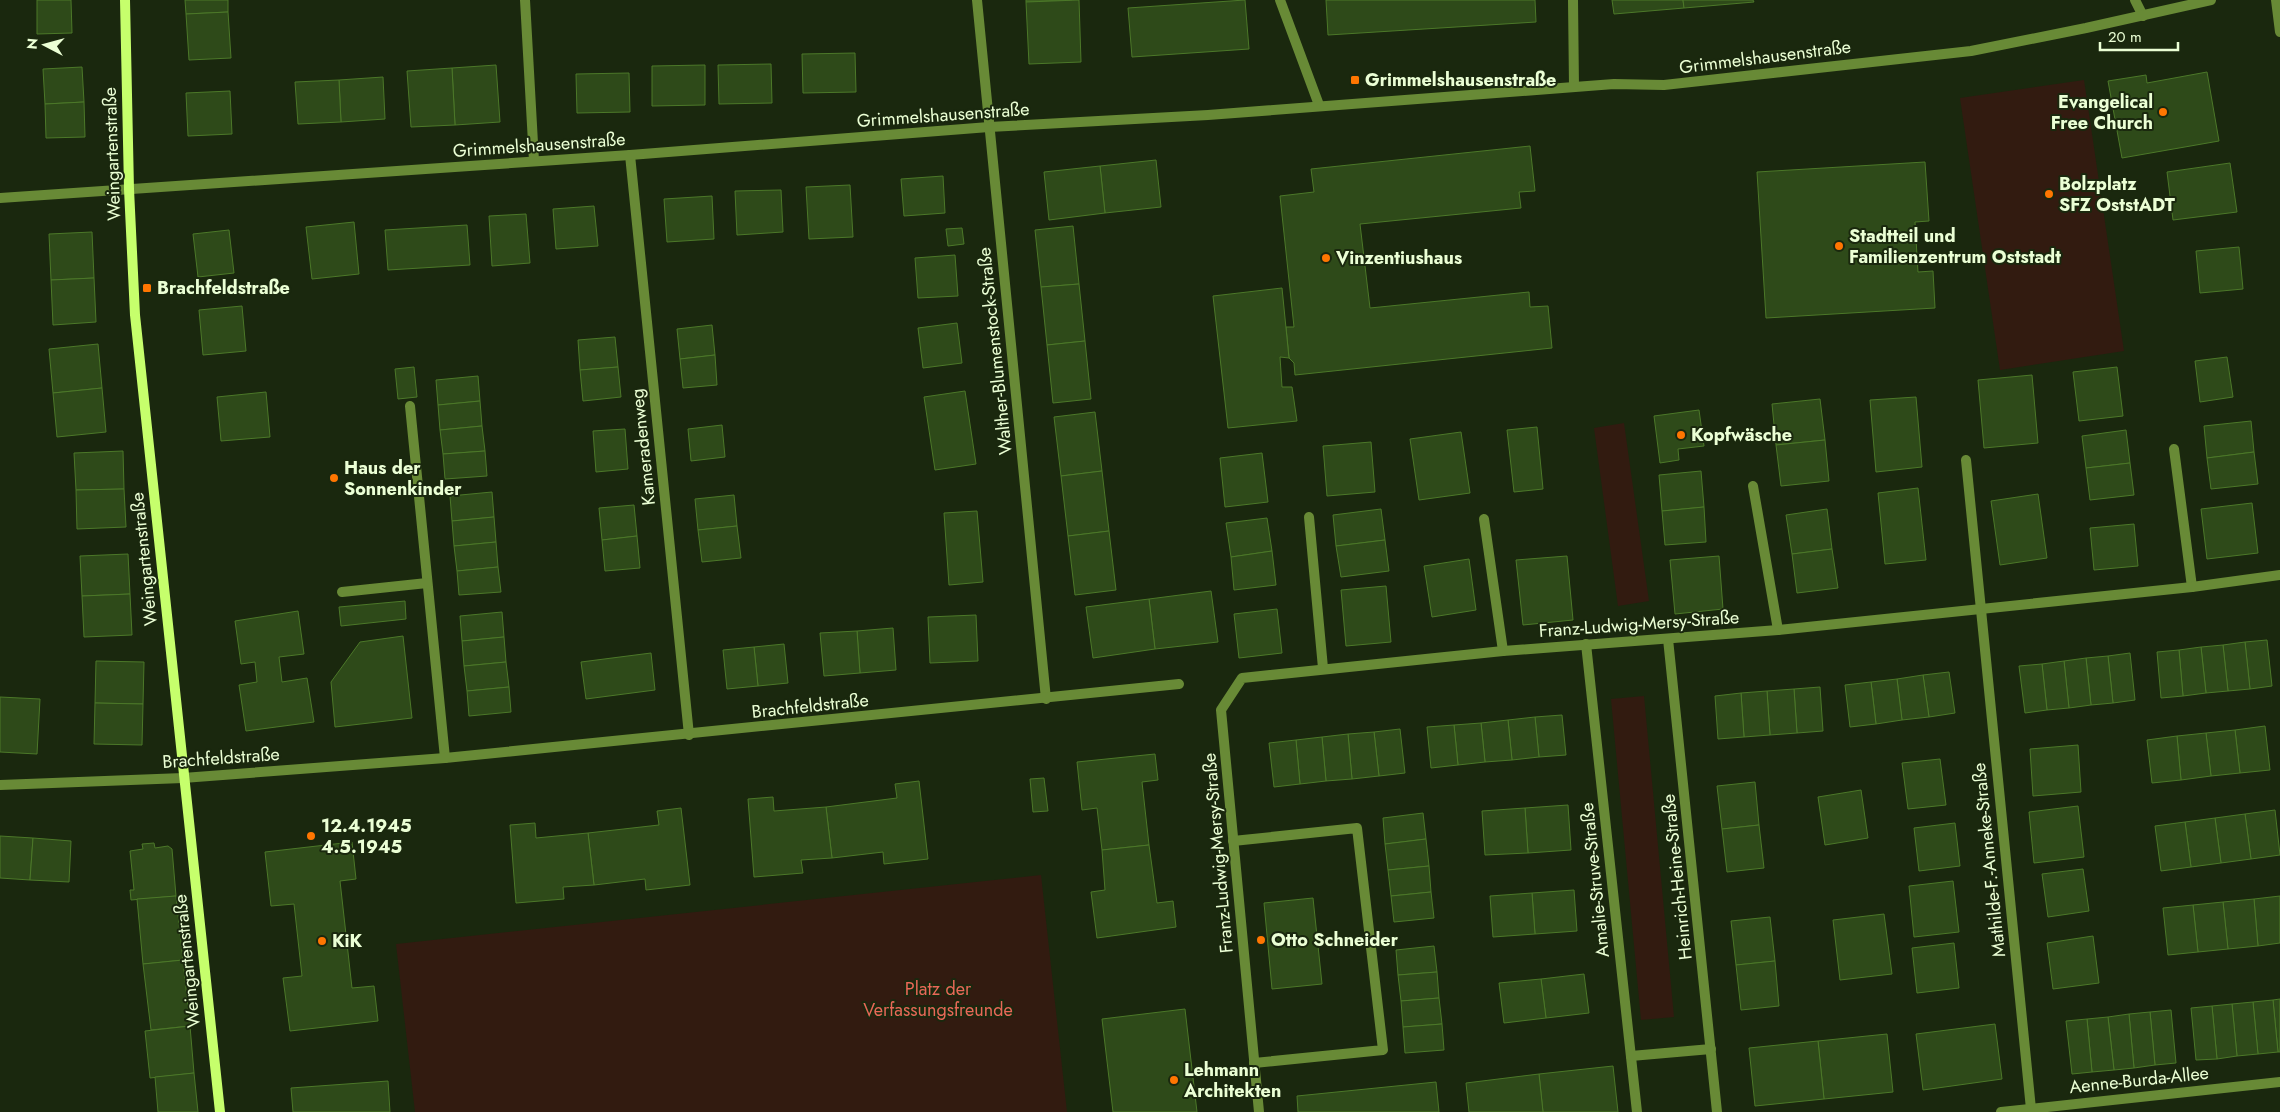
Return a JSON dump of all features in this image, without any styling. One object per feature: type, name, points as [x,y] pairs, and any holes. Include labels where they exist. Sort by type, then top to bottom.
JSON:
[{"type":"street","name":"Weingartenstraße","points":[[125,0],[129,189],[135,315],[220,1112]]},
{"type":"street","points":[[525,0],[534,161]]},
{"type":"street","name":"Walther-Blumenstock-Straße","points":[[977,0],[1046,699]]},
{"type":"street","points":[[1280,0],[1319,105]]},
{"type":"street","points":[[1573,0],[1574,87]]},
{"type":"street","points":[[2136,0],[2143,16]]},
{"type":"street","name":"Grimmelshausenstraße","points":[[0,198],[630,156],[989,127],[1208,115],[1319,105],[1614,84],[1664,85],[1971,50],[2143,16],[2211,0]]},
{"type":"street","points":[[2276,0],[2280,32]]},
{"type":"street","name":"Kameradenweg","points":[[630,156],[688,735]]},
{"type":"street","points":[[410,406],[445,758]]},
{"type":"street","points":[[2174,449],[2192,587]]},
{"type":"street","points":[[1966,460],[1980,608]]},
{"type":"street","points":[[1752,486],[1778,630]]},
{"type":"street","points":[[1309,517],[1323,668]]},
{"type":"street","points":[[1484,519],[1503,651]]},
{"type":"street","name":"Franz-Ludwig-Mersy-Straße","points":[[1259,1112],[1221,710],[1242,678],[1323,668],[1503,651],[1668,640],[1778,630],[2192,587],[2280,575]]},
{"type":"street","points":[[342,592],[427,583]]},
{"type":"street","name":"Mathilde-F.-Anneke-Straße","points":[[1980,608],[2031,1109]]},
{"type":"street","name":"Heinrich-Heine-Straße","points":[[1668,640],[1717,1112]]},
{"type":"street","name":"Amalie-Struve-Straße","points":[[1586,644],[1637,1112]]},
{"type":"street","name":"Brachfeldstraße","points":[[0,785],[183,778],[445,758],[1046,699],[1179,684]]},
{"type":"street","points":[[1233,841],[1357,828],[1382,1050],[1254,1063]]},
{"type":"street","points":[[1631,1056],[1711,1049]]},
{"type":"street","name":"Aenne-Burda-Allee","points":[[2001,1112],[2280,1082]]},
{"type":"green space","points":[[2084,80],[2124,351],[2000,370],[1960,98]]},
{"type":"green space","points":[[1624,423],[1649,601],[1618,606],[1594,428]]},
{"type":"green space","points":[[1644,696],[1674,1017],[1641,1020],[1611,699]]},
{"type":"green space","name":"Platz der Verfassungsfreunde","points":[[1041,875],[1067,1112],[415,1112],[396,944]]},
{"type":"building","points":[[37,0],[71,0],[72,33],[37,34]]},
{"type":"building","points":[[185,0],[228,0],[228,12],[186,14]]},
{"type":"building","points":[[1026,0],[1072,0],[1026,2]]},
{"type":"building","points":[[1079,0],[1081,62],[1029,64],[1026,2]]},
{"type":"building","points":[[1245,0],[1249,49],[1132,57],[1128,8]]},
{"type":"building","points":[[1326,0],[1535,0],[1536,22],[1328,35]]},
{"type":"building","points":[[1612,0],[1683,0],[1684,8],[1614,14]]},
{"type":"building","points":[[1683,0],[1753,0],[1754,2],[1684,8]]},
{"type":"building","points":[[228,12],[231,58],[189,60],[186,14]]},
{"type":"building","points":[[855,53],[856,92],[803,93],[802,54]]},
{"type":"building","points":[[771,64],[772,103],[719,104],[718,65]]},
{"type":"building","points":[[496,65],[500,122],[455,125],[452,68]]},
{"type":"building","points":[[705,65],[705,105],[652,106],[652,66]]},
{"type":"building","points":[[82,67],[84,102],[45,104],[43,69]]},
{"type":"building","points":[[452,68],[455,125],[411,127],[407,71]]},
{"type":"building","name":"Evangelical Free Church","points":[[2207,72],[2219,141],[2122,158],[2108,81],[2146,75],[2147,83]]},
{"type":"building","points":[[629,73],[630,112],[577,113],[576,74]]},
{"type":"building","points":[[383,77],[385,119],[341,122],[339,80]]},
{"type":"building","points":[[339,80],[341,122],[298,124],[295,82]]},
{"type":"building","points":[[230,91],[232,134],[188,136],[186,93]]},
{"type":"building","points":[[84,102],[85,137],[46,138],[45,104]]},
{"type":"building","name":"Vinzentiushaus","points":[[1530,146],[1535,191],[1519,192],[1521,208],[1360,224],[1370,308],[1529,292],[1530,307],[1548,306],[1552,348],[1295,375],[1294,363],[1289,358],[1286,327],[1294,327],[1280,196],[1314,192],[1311,169]]},
{"type":"building","points":[[1156,160],[1161,207],[1105,213],[1100,166]]},
{"type":"building","name":"Stadtteil und Familienzentrum Oststadt","points":[[1925,162],[1929,221],[1915,222],[1918,272],[1933,271],[1935,308],[1766,318],[1757,172]]},
{"type":"building","points":[[2230,163],[2237,212],[2173,220],[2167,172]]},
{"type":"building","points":[[1100,166],[1105,213],[1049,220],[1044,172]]},
{"type":"building","points":[[943,176],[945,213],[904,216],[901,179]]},
{"type":"building","points":[[850,185],[853,237],[809,239],[806,187]]},
{"type":"building","points":[[781,190],[783,232],[737,235],[735,191]]},
{"type":"building","points":[[712,196],[714,239],[667,242],[664,199]]},
{"type":"building","points":[[594,206],[598,246],[556,249],[553,209]]},
{"type":"building","points":[[526,214],[530,263],[492,266],[489,216]]},
{"type":"building","points":[[354,222],[359,274],[312,279],[306,227]]},
{"type":"building","points":[[467,225],[470,265],[388,270],[385,230]]},
{"type":"building","points":[[1073,226],[1079,284],[1041,287],[1035,230]]},
{"type":"building","points":[[962,228],[964,244],[948,246],[946,229]]},
{"type":"building","points":[[229,230],[234,273],[198,277],[193,234]]},
{"type":"building","points":[[92,232],[94,278],[51,280],[49,234]]},
{"type":"building","points":[[2239,247],[2243,289],[2200,293],[2196,251]]},
{"type":"building","points":[[955,255],[958,296],[918,298],[915,258]]},
{"type":"building","points":[[94,278],[96,322],[53,325],[51,280]]},
{"type":"building","points":[[1079,284],[1085,341],[1047,345],[1041,287]]},
{"type":"building","points":[[1282,288],[1289,358],[1280,357],[1282,387],[1292,387],[1297,421],[1228,428],[1213,296]]},
{"type":"building","points":[[242,306],[246,351],[203,355],[199,310]]},
{"type":"building","points":[[957,323],[962,363],[923,368],[918,328]]},
{"type":"building","points":[[712,325],[715,355],[680,359],[677,329]]},
{"type":"building","points":[[615,337],[618,367],[580,370],[578,340]]},
{"type":"building","points":[[1085,341],[1091,399],[1053,403],[1047,345]]},
{"type":"building","points":[[98,344],[102,388],[53,393],[49,349]]},
{"type":"building","points":[[715,355],[717,385],[683,388],[680,359]]},
{"type":"building","points":[[2227,357],[2233,397],[2200,402],[2195,361]]},
{"type":"building","points":[[414,367],[417,397],[398,399],[395,369]]},
{"type":"building","points":[[618,367],[621,397],[583,401],[580,370]]},
{"type":"building","points":[[2117,367],[2123,416],[2079,421],[2073,372]]},
{"type":"building","points":[[2032,375],[2038,443],[1984,448],[1978,380]]},
{"type":"building","points":[[478,376],[480,401],[438,405],[436,380]]},
{"type":"building","points":[[102,388],[106,432],[57,437],[53,393]]},
{"type":"building","points":[[965,391],[976,464],[935,470],[924,397]]},
{"type":"building","points":[[266,392],[270,437],[221,441],[217,397]]},
{"type":"building","points":[[1916,397],[1922,467],[1876,472],[1870,400]]},
{"type":"building","points":[[1820,399],[1825,440],[1776,445],[1772,404]]},
{"type":"building","points":[[480,401],[482,426],[440,430],[438,405]]},
{"type":"building","points":[[1699,410],[1704,446],[1678,449],[1679,460],[1660,463],[1654,416]]},
{"type":"building","points":[[1095,412],[1102,471],[1061,476],[1054,417]]},
{"type":"building","points":[[2251,421],[2254,452],[2207,458],[2204,426]]},
{"type":"building","points":[[722,425],[725,457],[691,461],[688,429]]},
{"type":"building","points":[[482,426],[485,451],[443,454],[440,430]]},
{"type":"building","points":[[1537,427],[1543,489],[1514,492],[1507,430]]},
{"type":"building","points":[[625,429],[628,469],[596,472],[593,431]]},
{"type":"building","points":[[2126,430],[2130,463],[2086,468],[2082,436]]},
{"type":"building","points":[[1461,432],[1470,493],[1419,500],[1410,439]]},
{"type":"building","points":[[1825,440],[1829,481],[1781,486],[1776,445]]},
{"type":"building","points":[[1371,442],[1375,492],[1327,496],[1323,446]]},
{"type":"building","points":[[123,451],[124,489],[76,490],[74,453]]},
{"type":"building","points":[[485,451],[487,476],[445,479],[443,454]]},
{"type":"building","points":[[2254,452],[2258,484],[2211,489],[2207,458]]},
{"type":"building","points":[[1262,453],[1268,502],[1225,507],[1220,458]]},
{"type":"building","points":[[2130,463],[2134,495],[2090,500],[2086,468]]},
{"type":"building","points":[[1102,471],[1109,531],[1068,536],[1061,476]]},
{"type":"building","points":[[1701,471],[1704,507],[1662,511],[1659,475]]},
{"type":"building","points":[[1918,488],[1926,560],[1885,564],[1878,493]]},
{"type":"building","points":[[124,489],[126,527],[77,529],[76,490]]},
{"type":"building","points":[[492,492],[494,517],[452,521],[450,496]]},
{"type":"building","points":[[2038,494],[2047,558],[2000,565],[1991,501]]},
{"type":"building","points":[[734,495],[737,526],[698,530],[695,499]]},
{"type":"building","points":[[2252,503],[2258,553],[2207,559],[2201,509]]},
{"type":"building","points":[[634,505],[637,536],[602,540],[599,508]]},
{"type":"building","points":[[1704,507],[1706,542],[1665,545],[1662,511]]},
{"type":"building","points":[[1381,509],[1385,540],[1336,546],[1333,515]]},
{"type":"building","points":[[1827,509],[1832,549],[1792,554],[1786,515]]},
{"type":"building","points":[[977,511],[983,582],[949,585],[944,513]]},
{"type":"building","points":[[494,517],[496,542],[454,546],[452,521]]},
{"type":"building","points":[[1267,518],[1272,551],[1231,557],[1226,523]]},
{"type":"building","points":[[2134,524],[2138,566],[2094,570],[2090,528]]},
{"type":"building","points":[[737,526],[741,558],[702,562],[698,530]]},
{"type":"building","points":[[1109,531],[1116,590],[1075,595],[1068,536]]},
{"type":"building","points":[[637,536],[640,568],[605,571],[602,540]]},
{"type":"building","points":[[1385,540],[1389,571],[1341,577],[1336,546]]},
{"type":"building","points":[[496,542],[498,567],[457,571],[454,546]]},
{"type":"building","points":[[1832,549],[1838,588],[1797,593],[1792,554]]},
{"type":"building","points":[[1272,551],[1276,585],[1234,590],[1231,557]]},
{"type":"building","points":[[128,554],[130,594],[82,596],[80,556]]},
{"type":"building","points":[[1567,556],[1573,620],[1523,625],[1516,560]]},
{"type":"building","points":[[1719,556],[1723,609],[1675,614],[1670,560]]},
{"type":"building","points":[[1469,559],[1476,610],[1432,617],[1424,566]]},
{"type":"building","points":[[498,567],[501,592],[459,595],[457,571]]},
{"type":"building","points":[[1386,586],[1391,642],[1346,646],[1341,590]]},
{"type":"building","points":[[1211,591],[1218,642],[1155,649],[1149,599]]},
{"type":"building","points":[[130,594],[132,635],[84,637],[82,596]]},
{"type":"building","points":[[1149,599],[1155,649],[1093,658],[1086,607]]},
{"type":"building","points":[[405,601],[406,619],[341,626],[339,607]]},
{"type":"building","points":[[1277,609],[1282,653],[1239,658],[1234,614]]},
{"type":"building","points":[[298,611],[304,654],[279,657],[282,682],[307,678],[314,722],[246,731],[239,685],[257,682],[255,662],[241,664],[235,621]]},
{"type":"building","points":[[502,612],[504,637],[462,641],[460,616]]},
{"type":"building","points":[[976,615],[978,661],[930,663],[928,617]]},
{"type":"building","points":[[893,628],[896,670],[860,673],[857,631]]},
{"type":"building","points":[[857,631],[860,673],[824,676],[820,633]]},
{"type":"building","points":[[403,636],[412,718],[335,727],[331,682],[360,642]]},
{"type":"building","points":[[504,637],[506,662],[464,666],[462,641]]},
{"type":"building","points":[[2267,640],[2272,686],[2250,689],[2245,642]]},
{"type":"building","points":[[2245,642],[2250,689],[2228,691],[2223,645]]},
{"type":"building","points":[[784,644],[788,683],[758,686],[754,647]]},
{"type":"building","points":[[2223,645],[2228,691],[2206,693],[2201,647]]},
{"type":"building","points":[[754,647],[758,686],[727,689],[723,650]]},
{"type":"building","points":[[2201,647],[2206,693],[2183,696],[2179,650]]},
{"type":"building","points":[[2179,650],[2183,696],[2161,698],[2157,652]]},
{"type":"building","points":[[651,653],[655,690],[586,699],[581,662]]},
{"type":"building","points":[[2130,653],[2135,700],[2113,703],[2108,656]]},
{"type":"building","points":[[2108,656],[2113,703],[2091,705],[2086,658]]},
{"type":"building","points":[[2086,658],[2091,705],[2069,708],[2064,661]]},
{"type":"building","points":[[96,661],[144,662],[143,704],[95,703]]},
{"type":"building","points":[[2064,661],[2069,708],[2047,710],[2042,664]]},
{"type":"building","points":[[506,662],[509,687],[467,691],[464,666]]},
{"type":"building","points":[[2042,664],[2047,710],[2025,713],[2019,666]]},
{"type":"building","points":[[1949,672],[1955,713],[1929,717],[1923,675]]},
{"type":"building","points":[[1923,675],[1929,717],[1902,720],[1897,679]]},
{"type":"building","points":[[1897,679],[1902,720],[1876,724],[1871,682]]},
{"type":"building","points":[[1871,682],[1876,724],[1850,727],[1845,685]]},
{"type":"building","points":[[509,687],[511,712],[469,716],[467,691]]},
{"type":"building","points":[[1820,687],[1823,731],[1797,733],[1794,689]]},
{"type":"building","points":[[1794,689],[1797,733],[1770,735],[1767,691]]},
{"type":"building","points":[[1767,691],[1770,735],[1744,737],[1741,693]]},
{"type":"building","points":[[1741,693],[1744,737],[1718,739],[1715,696]]},
{"type":"building","points":[[0,697],[40,699],[37,754],[0,752]]},
{"type":"building","points":[[95,703],[143,704],[142,745],[94,744]]},
{"type":"building","points":[[1562,715],[1566,755],[1539,757],[1535,717]]},
{"type":"building","points":[[1535,717],[1539,757],[1512,760],[1508,720]]},
{"type":"building","points":[[1508,720],[1512,760],[1485,762],[1481,723]]},
{"type":"building","points":[[1481,723],[1485,762],[1458,765],[1454,725]]},
{"type":"building","points":[[1454,725],[1458,765],[1431,768],[1427,727]]},
{"type":"building","points":[[2265,726],[2270,770],[2240,773],[2235,730]]},
{"type":"building","points":[[1400,729],[1405,773],[1379,776],[1374,732]]},
{"type":"building","points":[[2235,730],[2240,773],[2211,776],[2206,733]]},
{"type":"building","points":[[1374,732],[1379,776],[1352,779],[1348,734]]},
{"type":"building","points":[[2206,733],[2211,776],[2181,780],[2177,736]]},
{"type":"building","points":[[1348,734],[1352,779],[1326,781],[1322,737]]},
{"type":"building","points":[[2177,736],[2181,780],[2152,783],[2147,740]]},
{"type":"building","points":[[1322,737],[1326,781],[1300,784],[1296,740]]},
{"type":"building","points":[[1296,740],[1300,784],[1274,787],[1269,743]]},
{"type":"building","points":[[2078,745],[2081,792],[2033,796],[2030,749]]},
{"type":"building","points":[[1155,754],[1158,780],[1142,782],[1149,845],[1102,850],[1097,808],[1082,810],[1077,762]]},
{"type":"building","points":[[1940,759],[1946,805],[1908,809],[1902,763]]},
{"type":"building","points":[[1044,778],[1048,811],[1033,812],[1030,779]]},
{"type":"building","points":[[919,781],[928,859],[884,864],[883,852],[832,858],[826,807],[897,798],[895,784]]},
{"type":"building","points":[[1755,782],[1759,825],[1722,829],[1717,786]]},
{"type":"building","points":[[1861,790],[1868,838],[1825,845],[1818,797]]},
{"type":"building","points":[[773,797],[774,811],[826,807],[832,858],[801,860],[803,873],[754,877],[748,799]]},
{"type":"building","points":[[1568,805],[1571,850],[1528,853],[1525,808]]},
{"type":"building","points":[[2078,806],[2084,857],[2034,863],[2029,812]]},
{"type":"building","points":[[681,808],[690,885],[646,890],[645,879],[594,885],[588,833],[659,825],[657,811]]},
{"type":"building","points":[[1525,808],[1528,853],[1485,855],[1482,811]]},
{"type":"building","points":[[2275,810],[2280,855],[2251,859],[2245,814]]},
{"type":"building","points":[[1423,813],[1426,839],[1385,844],[1383,818]]},
{"type":"building","points":[[2245,814],[2251,859],[2221,863],[2215,818]]},
{"type":"building","points":[[2215,818],[2221,863],[2191,867],[2185,822]]},
{"type":"building","points":[[2185,822],[2191,867],[2161,871],[2155,826]]},
{"type":"building","points":[[535,823],[536,838],[588,833],[594,885],[563,887],[564,899],[516,903],[510,825]]},
{"type":"building","points":[[1955,823],[1960,866],[1919,871],[1914,828]]},
{"type":"building","points":[[1759,825],[1764,868],[1727,872],[1722,829]]},
{"type":"building","points":[[0,836],[33,838],[30,880],[0,878]]},
{"type":"building","points":[[33,838],[71,841],[69,882],[30,880]]},
{"type":"building","points":[[1426,839],[1429,866],[1388,870],[1385,844]]},
{"type":"building","name":"KiK","points":[[352,842],[356,879],[340,881],[352,988],[374,986],[378,1021],[290,1031],[283,978],[302,976],[294,904],[271,906],[265,852]]},
{"type":"building","points":[[154,843],[155,848],[168,846],[172,849],[176,896],[131,900],[130,890],[134,890],[130,851],[143,849],[142,844]]},
{"type":"building","points":[[1149,845],[1157,903],[1173,901],[1176,927],[1097,938],[1091,892],[1105,890],[1102,850]]},
{"type":"building","points":[[1429,866],[1431,892],[1391,896],[1388,870]]},
{"type":"building","points":[[2083,869],[2089,911],[2048,917],[2042,874]]},
{"type":"building","points":[[1953,881],[1959,932],[1914,937],[1909,886]]},
{"type":"building","points":[[1574,890],[1577,931],[1535,934],[1532,893]]},
{"type":"building","points":[[1431,892],[1434,918],[1394,922],[1391,896]]},
{"type":"building","points":[[1532,893],[1535,934],[1493,937],[1490,896]]},
{"type":"building","points":[[176,896],[183,960],[143,964],[137,899]]},
{"type":"building","points":[[2280,896],[2280,943],[2258,946],[2254,899]]},
{"type":"building","points":[[1313,898],[1322,984],[1272,989],[1264,903]]},
{"type":"building","points":[[2254,899],[2258,946],[2228,949],[2223,902]]},
{"type":"building","points":[[2223,902],[2228,949],[2198,952],[2193,905]]},
{"type":"building","points":[[2193,905],[2198,952],[2168,955],[2163,908]]},
{"type":"building","points":[[1884,914],[1892,974],[1840,980],[1833,920]]},
{"type":"building","points":[[1770,917],[1775,961],[1736,965],[1731,921]]},
{"type":"building","points":[[2093,936],[2099,983],[2053,989],[2047,943]]},
{"type":"building","points":[[1954,943],[1959,988],[1917,993],[1912,948]]},
{"type":"building","points":[[1434,946],[1437,972],[1398,975],[1396,950]]},
{"type":"building","points":[[183,960],[190,1026],[151,1030],[143,964]]},
{"type":"building","points":[[1775,961],[1779,1006],[1741,1010],[1736,965]]},
{"type":"building","points":[[1437,972],[1439,998],[1401,1001],[1398,975]]},
{"type":"building","points":[[1584,974],[1589,1013],[1546,1018],[1541,979]]},
{"type":"building","points":[[1541,979],[1546,1018],[1504,1023],[1499,983]]},
{"type":"building","points":[[1439,998],[1442,1024],[1403,1027],[1401,1001]]},
{"type":"building","points":[[2280,999],[2280,1052],[2278,1052],[2273,1000]]},
{"type":"building","points":[[2273,1000],[2278,1052],[2258,1054],[2253,1002]]},
{"type":"building","points":[[2253,1002],[2258,1054],[2237,1056],[2232,1004]]},
{"type":"building","points":[[2232,1004],[2237,1056],[2217,1059],[2212,1006]]},
{"type":"building","points":[[2212,1006],[2217,1059],[2196,1060],[2191,1008]]},
{"type":"building","points":[[1185,1009],[1197,1112],[1113,1112],[1102,1019]]},
{"type":"building","points":[[2171,1010],[2176,1063],[2155,1065],[2150,1012]]},
{"type":"building","points":[[2150,1012],[2155,1065],[2134,1068],[2129,1014]]},
{"type":"building","points":[[2129,1014],[2134,1068],[2114,1070],[2108,1017]]},
{"type":"building","points":[[2108,1017],[2114,1070],[2092,1072],[2087,1019]]},
{"type":"building","points":[[2087,1019],[2092,1072],[2072,1074],[2066,1021]]},
{"type":"building","points":[[1442,1024],[1444,1050],[1405,1053],[1403,1027]]},
{"type":"building","points":[[1995,1024],[2002,1079],[1923,1090],[1916,1034]]},
{"type":"building","points":[[190,1026],[194,1073],[150,1078],[145,1031]]},
{"type":"building","points":[[1887,1034],[1893,1092],[1824,1099],[1818,1041]]},
{"type":"building","points":[[1818,1041],[1824,1099],[1755,1106],[1749,1048]]},
{"type":"building","points":[[1613,1066],[1618,1112],[1543,1112],[1539,1074]]},
{"type":"building","points":[[194,1073],[198,1112],[158,1112],[155,1077]]},
{"type":"building","points":[[1539,1074],[1543,1112],[1469,1112],[1466,1083]]},
{"type":"building","points":[[388,1081],[390,1112],[293,1112],[291,1088]]},
{"type":"building","points":[[1436,1082],[1439,1112],[1298,1112],[1297,1096]]},
{"type":"place","name":"Grimmelshausenstraße","points":[[1355,80]]},
{"type":"place","name":"Evangelical Free Church","points":[[2163,112]]},
{"type":"place","name":"Bolzplatz SFZ OststADT","points":[[2049,194]]},
{"type":"place","name":"Stadtteil und Familienzentrum Oststadt","points":[[1839,246]]},
{"type":"place","name":"Vinzentiushaus","points":[[1326,258]]},
{"type":"place","name":"Brachfeldstraße","points":[[147,288]]},
{"type":"place","name":"Kopfwäsche","points":[[1681,435]]},
{"type":"place","name":"Haus der Sonnenkinder","points":[[334,478]]},
{"type":"place","name":"12.4.1945 4.5.1945","points":[[311,836]]},
{"type":"place","name":"Otto Schneider","points":[[1261,940]]},
{"type":"place","name":"KiK","points":[[322,941]]},
{"type":"place","name":"Lehmann Architekten","points":[[1174,1080]]}]
